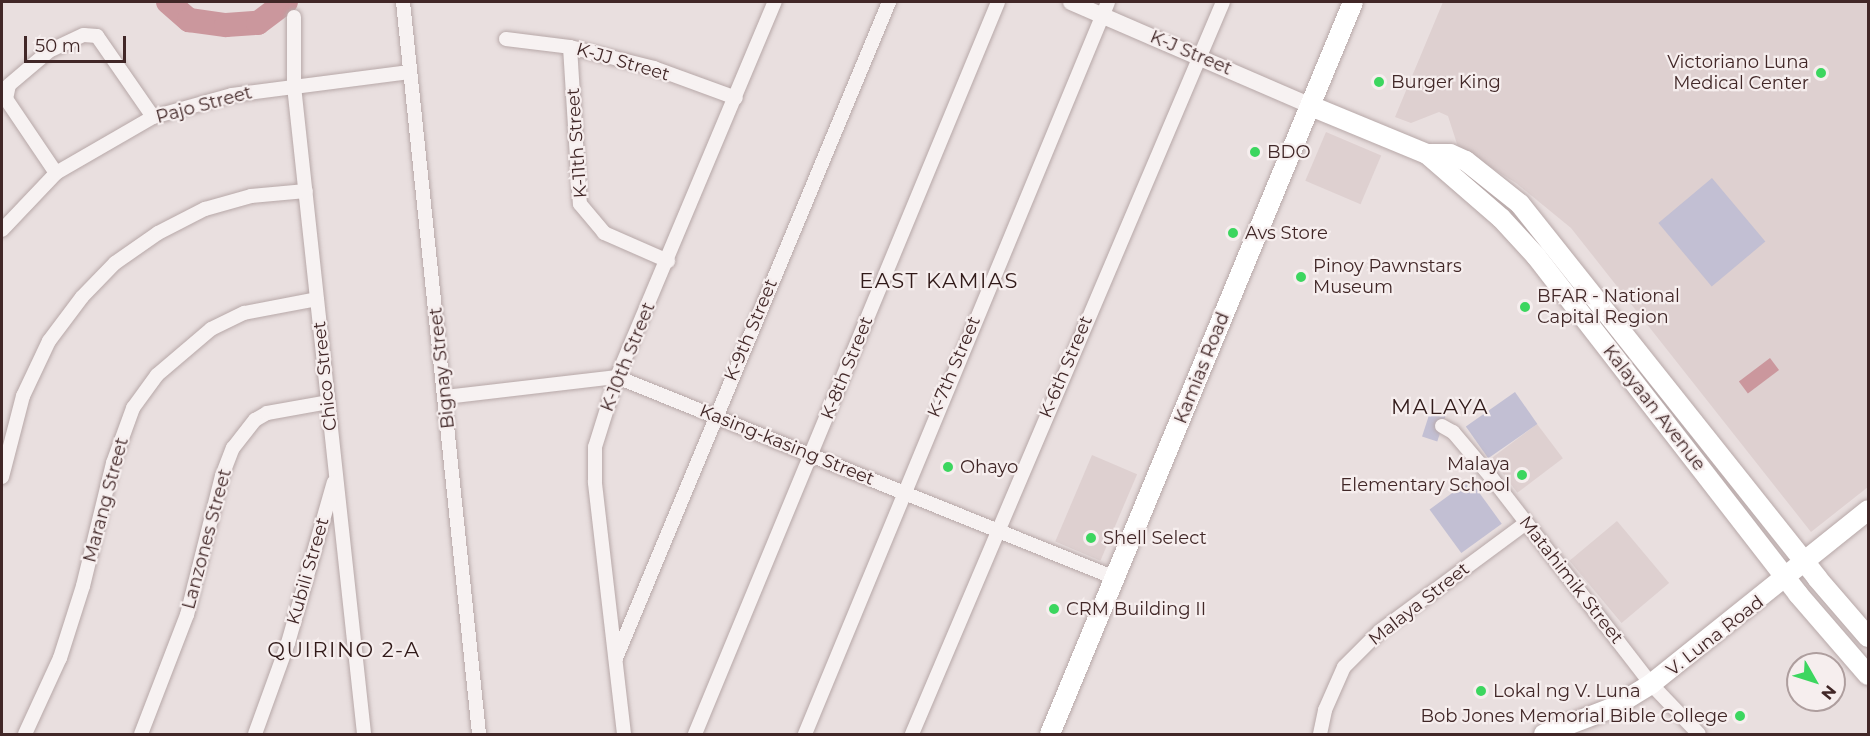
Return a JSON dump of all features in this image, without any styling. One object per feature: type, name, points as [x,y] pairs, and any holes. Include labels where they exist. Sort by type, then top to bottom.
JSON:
[{"type":"main road","name":"Kamias Road","points":[[1050,735],[1353,2]]},
{"type":"main road","name":"Kalayaan Avenue","points":[[1311,106],[1427,154],[1501,218],[1536,256],[1786,577],[1869,675]]},
{"type":"main road","name":"Kalayaan Avenue","points":[[1427,154],[1450,154],[1466,161],[1520,204],[1803,561],[1869,637]]},
{"type":"main road","name":"V. Luna Road","points":[[1544,735],[1612,708],[1651,684],[1869,510]]},
{"type":"street","name":"Bignay Street","points":[[403,2],[408,72],[446,397],[479,735]]},
{"type":"street","name":"K-10th Street","points":[[624,735],[595,447],[617,377],[668,261],[775,2]]},
{"type":"street","name":"K-9th Street","points":[[615,660],[889,2]]},
{"type":"street","name":"K-8th Street","points":[[695,735],[998,2]]},
{"type":"street","name":"K-J Street","points":[[1071,2],[1105,8],[1200,57],[1311,106]]},
{"type":"street","name":"K-6th Street","points":[[912,735],[995,532],[1223,2]]},
{"type":"street","name":"K-7th Street","points":[[805,735],[902,492],[1105,8]]},
{"type":"street","name":"Chico Street","points":[[294,17],[294,86],[364,735]]},
{"type":"street","points":[[56,173],[6,99],[9,85],[49,51],[84,35],[97,36],[153,117]]},
{"type":"street","name":"K-JJ Street","points":[[506,39],[570,47],[654,68],[736,98]]},
{"type":"street","name":"K-11th Street","points":[[570,47],[580,204],[604,233],[668,261]]},
{"type":"street","name":"Pajo Street","points":[[2,230],[56,173],[153,117],[232,95],[408,72]]},
{"type":"street","points":[[2,477],[23,396],[49,341],[82,297],[115,263],[158,233],[205,209],[251,196],[306,191]]},
{"type":"street","name":"Marang Street","points":[[26,735],[60,658],[83,586],[112,463],[133,408],[157,375],[211,329],[244,312],[317,299]]},
{"type":"street","name":"Kasing-kasing Street","points":[[446,397],[617,377],[716,415],[995,532],[1115,578]]},
{"type":"street","name":"Lanzones Street","points":[[141,735],[187,615],[222,476],[233,448],[255,420],[267,413],[328,402]]},
{"type":"street","name":"Matahimik Street","points":[[1442,426],[1453,432],[1651,684],[1699,735]]},
{"type":"street","name":"Kubili Street","points":[[255,735],[288,644],[336,475]]},
{"type":"street","name":"Malaya Street","points":[[1320,735],[1325,710],[1344,667],[1380,631],[1526,523]]},
{"type":"shaded area","points":[[1443,2],[1868,2],[1868,487],[1811,532],[1571,228],[1516,183],[1458,147],[1448,116],[1439,112],[1411,123],[1395,117]]},
{"type":"shaded area","points":[[1326,132],[1381,155],[1361,204],[1305,181]]},
{"type":"shaded area","points":[[1712,178],[1765,242],[1712,287],[1658,223]]},
{"type":"shaded area","points":[[1770,358],[1779,370],[1748,393],[1739,381]]},
{"type":"shaded area","points":[[1515,392],[1537,424],[1488,458],[1466,426]]},
{"type":"shaded area","points":[[1431,409],[1446,414],[1437,442],[1422,437]]},
{"type":"shaded area","name":"Malaya Elementary School","points":[[1537,424],[1563,458],[1517,493],[1491,458]]},
{"type":"shaded area","points":[[1092,455],[1137,474],[1100,561],[1055,542]]},
{"type":"shaded area","points":[[1470,480],[1502,524],[1461,553],[1430,509]]},
{"type":"shaded area","points":[[1617,521],[1669,583],[1622,623],[1570,561]]},
{"type":"waterway","points":[[168,2],[189,20],[226,25],[258,23],[286,2]]},
{"type":"place","name":"Victoriano Luna Medical Center","points":[[1821,73]]},
{"type":"place","name":"Burger King","points":[[1379,82]]},
{"type":"place","name":"BDO","points":[[1255,152]]},
{"type":"place","name":"Avs Store","points":[[1233,233]]},
{"type":"place","name":"Pinoy Pawnstars Museum","points":[[1301,277]]},
{"type":"place","name":"BFAR - National Capital Region","points":[[1525,307]]},
{"type":"place","name":"Ohayo","points":[[948,467]]},
{"type":"place","name":"Malaya Elementary School","points":[[1522,475]]},
{"type":"place","name":"Shell Select","points":[[1091,538]]},
{"type":"place","name":"CRM Building II","points":[[1054,609]]},
{"type":"place","name":"Lokal ng V. Luna","points":[[1481,691]]},
{"type":"place","name":"Bob Jones Memorial Bible College","points":[[1740,716]]},
{"type":"district","name":"EAST KAMIAS","points":[[939,281]]},
{"type":"district","name":"MALAYA","points":[[1440,407]]},
{"type":"district","name":"QUIRINO 2-A","points":[[344,650]]}]
